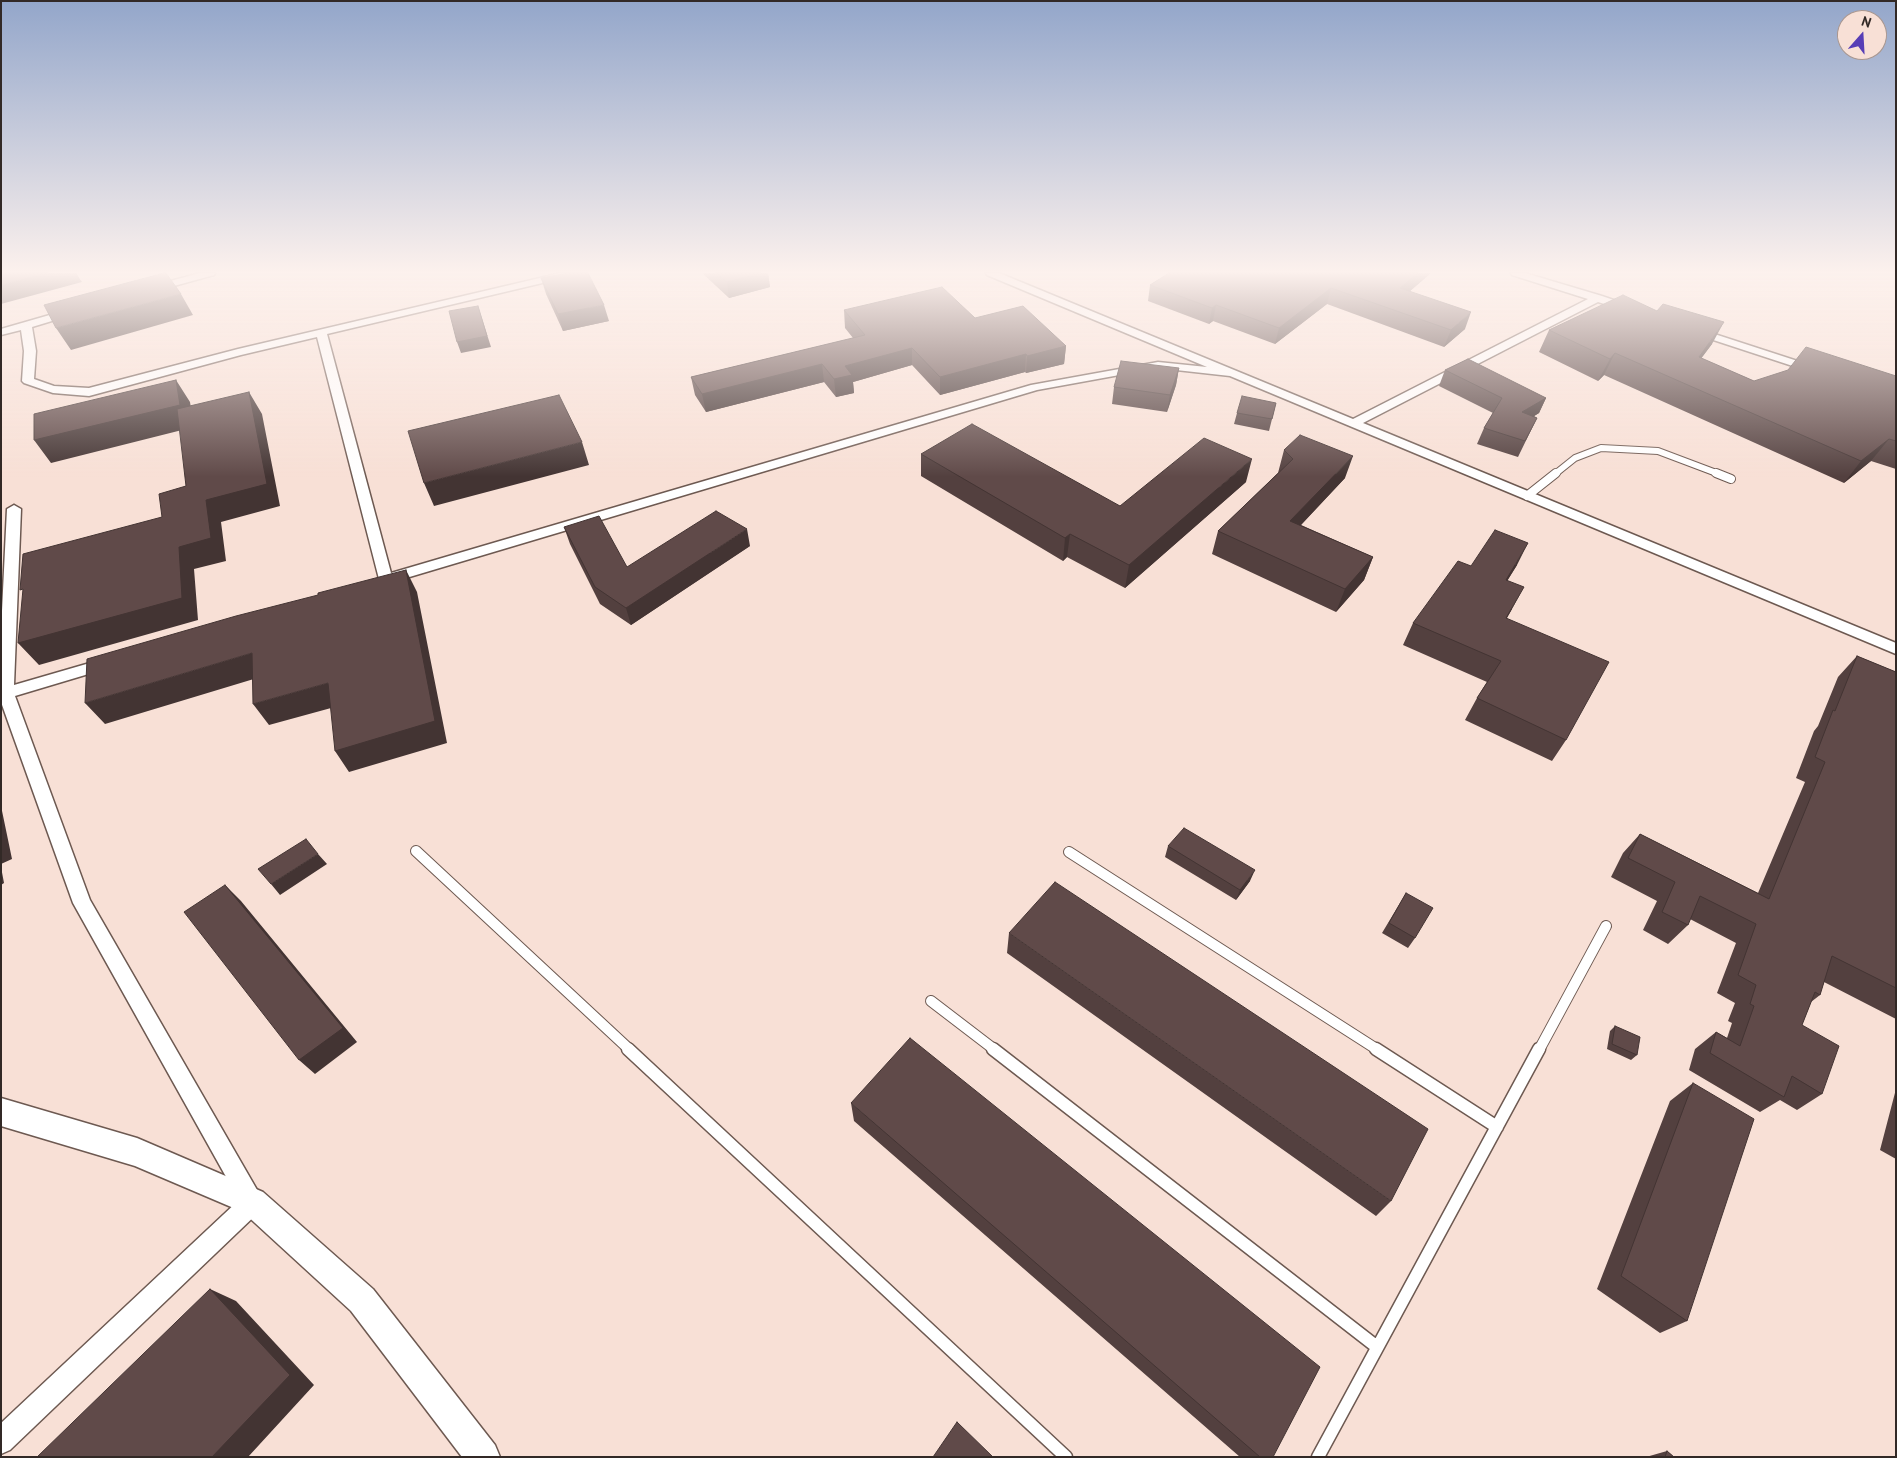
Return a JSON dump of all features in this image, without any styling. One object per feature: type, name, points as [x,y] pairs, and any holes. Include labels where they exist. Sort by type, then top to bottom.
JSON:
[{"type":"street","points":[[28,341],[30,351],[28,381],[53,389],[89,392],[283,341]]},
{"type":"street","points":[[323,341],[381,580],[1035,387],[1158,366],[1230,373]]},
{"type":"street","points":[[1154,341],[1896,649]]},
{"type":"street","points":[[1352,424],[1514,341]]},
{"type":"street","points":[[1727,341],[1821,372]]},
{"type":"street","points":[[14,508],[4,694],[82,903],[253,1202],[362,1300],[483,1457]]},
{"type":"street","points":[[4,694],[120,659]]},
{"type":"street","points":[[1,1112],[136,1152],[253,1202]]},
{"type":"street","points":[[1,1441],[253,1202]]},
{"type":"lane","points":[[1527,496],[1575,458],[1601,448],[1658,451],[1731,479]]},
{"type":"lane","points":[[416,851],[1066,1457]]},
{"type":"lane","points":[[1069,852],[1497,1127]]},
{"type":"lane","points":[[1318,1457],[1606,926]]},
{"type":"lane","points":[[931,1001],[1377,1346]]},
{"type":"building","points":[[840,341],[1061,341],[1066,346],[1027,356],[1026,354],[940,377],[912,348],[845,366],[852,375],[834,379],[822,364],[702,394],[691,377]]},
{"type":"building","points":[[1572,341],[1710,341],[1699,357],[1754,381],[1788,370],[1806,347],[1896,376],[1896,441],[1889,439],[1861,461],[1615,353],[1610,359]]},
{"type":"building","points":[[1468,359],[1546,398],[1522,412],[1537,418],[1525,441],[1484,428],[1502,398],[1445,370]]},
{"type":"building","points":[[1121,361],[1179,368],[1170,395],[1114,387]]},
{"type":"building","points":[[176,380],[180,405],[34,440],[34,414]]},
{"type":"building","points":[[249,392],[267,484],[206,500],[211,538],[179,547],[182,598],[18,643],[23,589],[20,590],[23,554],[162,517],[159,494],[186,486],[177,409]]},
{"type":"building","points":[[559,395],[582,442],[424,483],[408,431]]},
{"type":"building","points":[[1242,396],[1276,403],[1272,419],[1237,413]]},
{"type":"building","points":[[972,424],[1120,506],[1204,438],[1252,459],[1129,565],[1070,534],[1065,538],[921,454]]},
{"type":"building","points":[[1300,435],[1353,456],[1290,521],[1373,557],[1345,589],[1218,531],[1293,459],[1284,450]]},
{"type":"building","points":[[716,511],[747,529],[626,608],[595,587],[564,527],[599,516],[627,567]]},
{"type":"building","points":[[1495,530],[1528,543],[1506,580],[1524,587],[1506,618],[1609,662],[1566,740],[1477,698],[1501,661],[1413,623],[1458,561],[1471,566]]},
{"type":"building","points":[[406,570],[435,721],[335,751],[328,683],[253,704],[252,653],[85,703],[87,659]]},
{"type":"building","points":[[1857,656],[1896,672],[1896,988],[1832,956],[1820,995],[1815,992],[1802,1025],[1839,1046],[1822,1094],[1792,1076],[1784,1097],[1710,1053],[1716,1032],[1740,1046],[1754,1006],[1750,1004],[1756,985],[1738,975],[1756,924],[1700,896],[1688,925],[1662,912],[1675,882],[1628,858],[1640,834],[1769,899],[1825,762],[1815,757]]},
{"type":"building","points":[[1184,828],[1255,870],[1240,890],[1168,846]]},
{"type":"building","points":[[306,839],[318,854],[271,884],[258,869]]},
{"type":"building","points":[[1055,882],[1428,1129],[1391,1201],[1009,933]]},
{"type":"building","points":[[225,885],[343,1028],[299,1060],[184,912]]},
{"type":"building","points":[[1406,893],[1433,908],[1415,938],[1389,923]]},
{"type":"building","points":[[1615,1026],[1640,1037],[1637,1055],[1612,1044]]},
{"type":"building","points":[[910,1038],[1320,1367],[1273,1457],[1260,1457],[851,1103]]},
{"type":"building","points":[[1693,1083],[1754,1119],[1687,1321],[1621,1276]]},
{"type":"building","points":[[210,1289],[290,1375],[212,1457],[37,1457]]},
{"type":"building","points":[[957,1422],[993,1457],[933,1457]]},
{"type":"building","points":[[1667,1451],[1674,1457],[1665,1457]]}]
